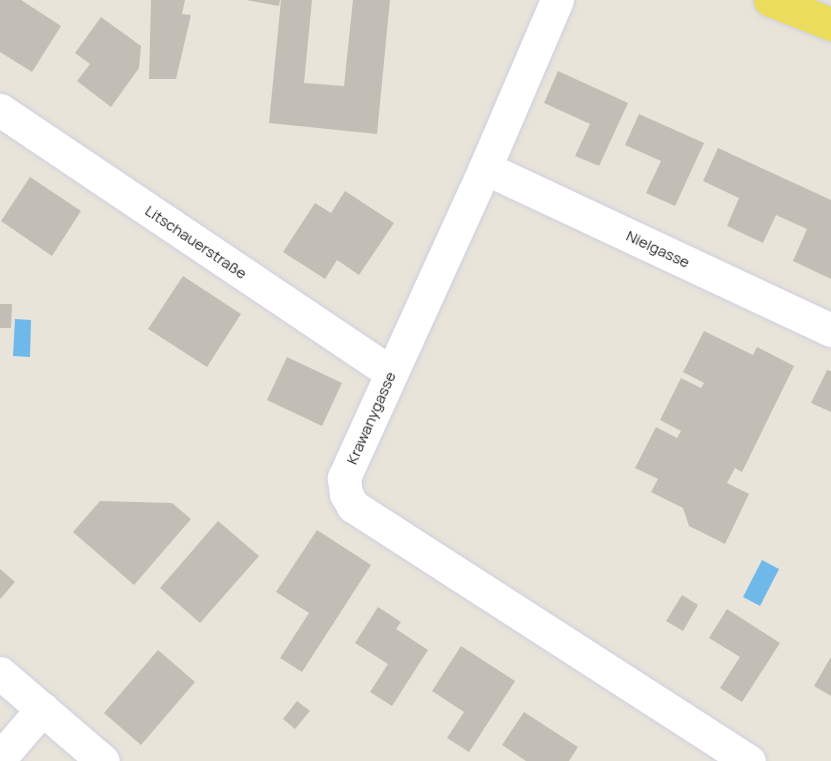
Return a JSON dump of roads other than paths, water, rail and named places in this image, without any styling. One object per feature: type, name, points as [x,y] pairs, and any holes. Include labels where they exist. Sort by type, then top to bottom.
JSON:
[{"type":"main road","points":[[770,0],[831,24]]},
{"type":"street","name":"Krawanygasse","points":[[557,0],[485,168],[344,478],[353,506],[749,761]]},
{"type":"street","name":"Litschauerstraße","points":[[0,110],[392,373]]},
{"type":"street","name":"Nielgasse","points":[[485,168],[831,330]]},
{"type":"street","points":[[0,673],[103,761]]},
{"type":"street","points":[[0,758],[42,709]]},
{"type":"water","points":[[15,319],[31,320],[30,357],[13,356]]},
{"type":"water","points":[[762,560],[779,569],[760,606],[743,597]]}]
